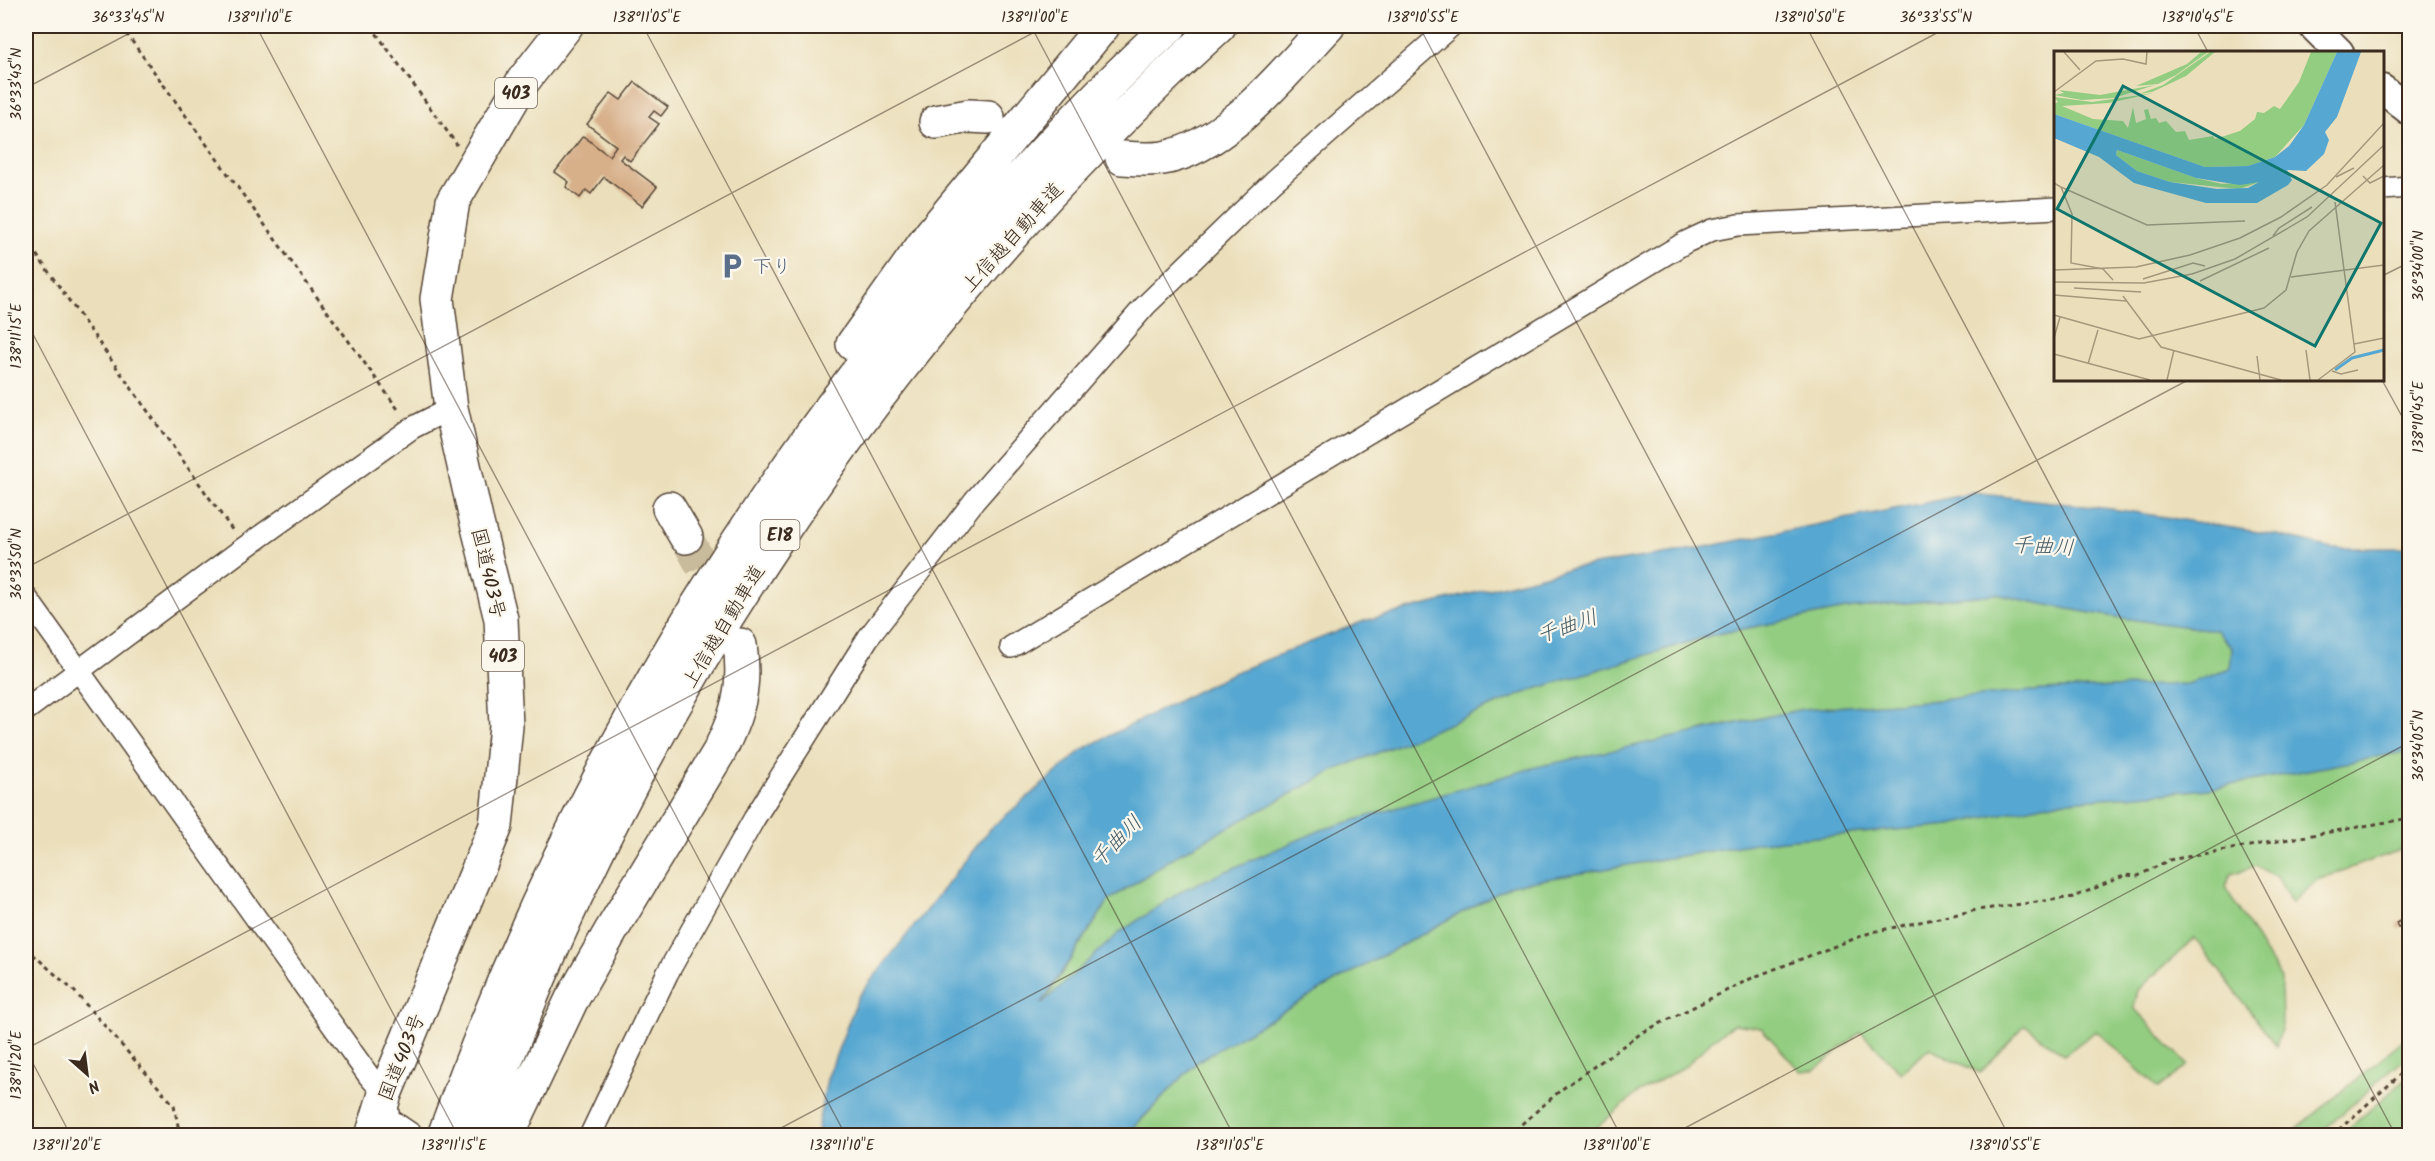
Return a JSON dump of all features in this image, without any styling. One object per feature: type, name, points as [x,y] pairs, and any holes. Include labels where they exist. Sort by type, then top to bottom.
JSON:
[{"type":"highway","name":"国道403号","points":[[372,1136],[385,1094],[496,825],[506,726],[501,619],[451,408],[437,298],[453,201],[523,81],[566,26]]},
{"type":"highway","points":[[674,640],[747,507],[869,321],[931,234],[1103,26]]},
{"type":"highway","name":"上信越自動車道","points":[[444,1136],[496,998],[537,906],[591,793],[674,640],[801,448],[911,303],[1032,164],[1170,26]]},
{"type":"highway","name":"上信越自動車道","points":[[478,1136],[525,1010],[611,826],[708,648],[822,472],[934,325],[993,256],[1126,115],[1219,26]]},
{"type":"highway","points":[[1122,158],[1143,160],[1165,158],[1185,152],[1205,142],[1248,109],[1328,26]]},
{"type":"highway","points":[[936,122],[961,117],[988,117]]},
{"type":"highway","points":[[669,508],[686,537]]},
{"type":"highway","points":[[507,1136],[571,1001],[730,728],[742,686],[740,645]]},
{"type":"street","points":[[590,1136],[667,974],[754,819],[868,638],[975,500],[1145,306],[1274,181],[1451,26]]},
{"type":"street","points":[[2313,26],[2337,51]]},
{"type":"street","points":[[2384,91],[2409,111]]},
{"type":"street","points":[[2384,189],[2409,187]]},
{"type":"street","points":[[1011,647],[1686,242],[1712,231],[1738,225],[2054,208]]},
{"type":"street","points":[[26,710],[244,548],[412,428],[451,408]]},
{"type":"street","points":[[26,597],[369,1076],[385,1094],[389,1119],[414,1136]]},
{"type":"path","points":[[121,26],[412,428]]},
{"type":"path","points":[[371,26],[472,166]]},
{"type":"path","points":[[903,34],[910,26]]},
{"type":"path","points":[[26,240],[244,548]]},
{"type":"path","points":[[1508,1136],[1562,1089],[1643,1032],[1754,977],[1872,932],[1977,910],[2074,897],[2126,875],[2138,876],[2169,860],[2409,818]]},
{"type":"path","points":[[26,948],[75,992],[174,1105],[180,1136]]},
{"type":"path","points":[[2332,1136],[2409,1066]]},
{"type":"path","points":[[1544,1136],[1550,1130],[1559,1131],[1564,1136]]},
{"type":"green space","points":[[1996,594],[2105,615],[2216,630],[2232,648],[2230,669],[2187,684],[2043,690],[1927,701],[1803,709],[1703,730],[1040,1007],[1109,900],[1177,855],[1335,770],[1532,690],[1712,635],[1846,609]]},
{"type":"green space","points":[[2409,751],[2409,847],[2317,880],[2292,903],[2277,877],[2256,866],[2231,874],[2225,887],[2281,979],[2282,1026],[2276,1046],[2195,938],[2138,990],[2134,1008],[2188,1065],[2158,1088],[2096,1031],[2064,1055],[2025,1025],[1980,1073],[1930,1048],[1901,1073],[1861,1032],[1815,1070],[1800,1071],[1761,1028],[1734,1024],[1713,1039],[1686,1066],[1639,1092],[1588,1135],[1564,1135],[1559,1131],[1550,1130],[1544,1136],[1126,1136],[1198,1061],[1336,981],[1512,885],[1761,842],[1950,825],[2057,802],[2209,789]]},
{"type":"green space","points":[[2409,1036],[2409,1054],[2318,1135],[2289,1135]]},
{"type":"green space","points":[[2409,1076],[2408,1135],[2341,1135]]},
{"type":"water","name":"千曲川","points":[[1974,493],[2127,511],[2277,535],[2332,548],[2409,548],[2409,751],[2209,789],[2057,802],[1950,825],[1761,842],[1512,885],[1336,981],[1198,1061],[1126,1135],[835,1136],[817,1129],[827,1079],[858,997],[990,829],[1085,748],[1233,673],[1364,621],[1568,569],[1695,549]],"holes":[[[1996,594],[2051,606],[2216,630],[2232,648],[2230,669],[2187,684],[2043,690],[1927,701],[1803,709],[1536,767],[1321,830],[1185,889],[1120,932],[1041,1004],[1109,900],[1177,855],[1335,770],[1532,690],[1712,635],[1846,609]]]},
{"type":"building","points":[[635,82],[668,107],[661,116],[654,111],[649,117],[659,124],[630,161],[623,155],[620,159],[657,187],[642,206],[604,177],[591,194],[586,190],[580,198],[566,187],[569,182],[555,172],[583,136],[609,156],[616,146],[587,124],[611,93],[621,100]]},
{"type":"building","points":[[2407,917],[2410,923],[2398,928],[2396,923]]},
{"type":"tunnel","points":[[686,537],[724,606]]},
{"type":"place","name":"下り","points":[[732,266]]}]
